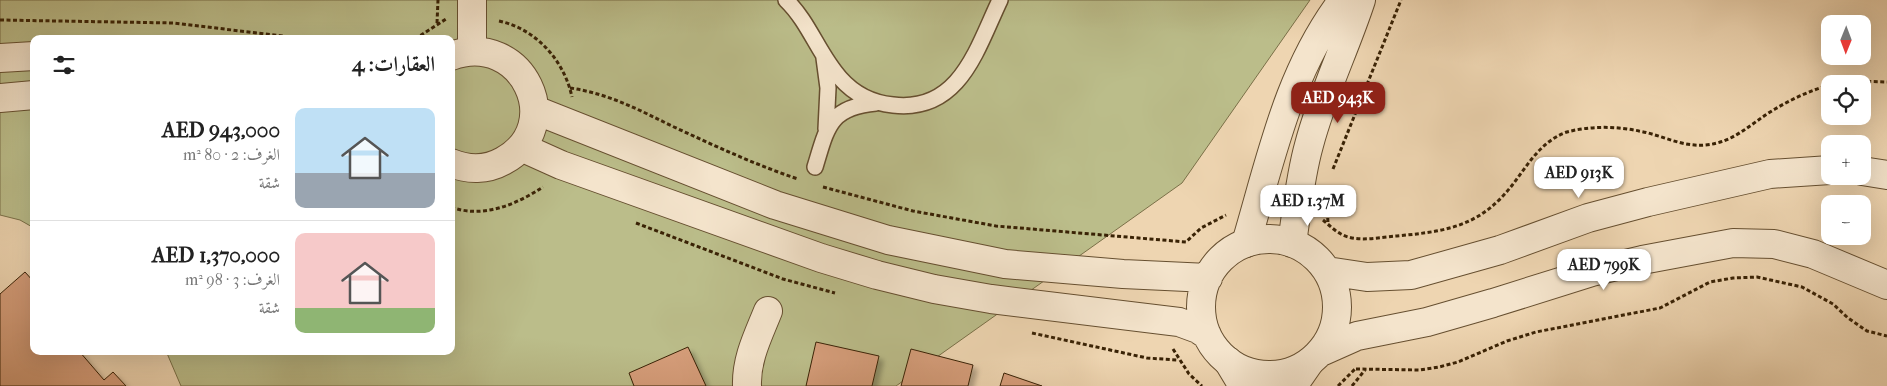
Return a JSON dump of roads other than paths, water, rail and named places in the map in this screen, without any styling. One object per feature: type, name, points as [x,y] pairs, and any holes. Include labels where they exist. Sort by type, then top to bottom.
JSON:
[{"type":"street","points":[[455,164],[467,168],[482,168],[497,165],[510,158],[521,147],[530,130],[534,110],[533,96],[528,84],[521,72],[511,62],[486,52],[462,53],[472,0]]},
{"type":"street","points":[[1246,244],[1274,141],[1285,110],[1317,38],[1343,0]]},
{"type":"street","points":[[1292,243],[1302,176],[1316,122],[1361,0]]},
{"type":"street","points":[[0,58],[30,56]]},
{"type":"street","points":[[0,98],[30,95]]},
{"type":"street","points":[[534,110],[775,205],[888,240],[1005,264],[1123,274],[1208,278]]},
{"type":"street","points":[[521,147],[561,165],[821,258],[877,275],[991,299],[1189,325],[1207,335]]},
{"type":"street","points":[[1327,271],[1367,277],[1411,275],[1500,250],[1588,218],[1641,204],[1770,174],[1821,171]]},
{"type":"street","points":[[1871,172],[1887,175]]},
{"type":"street","points":[[1293,386],[1315,358],[1332,334],[1338,313],[1337,298],[1333,284],[1327,271],[1317,259],[1292,243],[1261,240],[1246,244],[1230,252],[1217,264],[1208,278],[1201,306],[1202,321],[1207,335],[1216,349],[1228,361],[1240,369],[1254,374],[1268,375],[1282,374],[1315,358],[1357,336],[1426,322],[1592,272],[1642,260],[1733,243],[1774,244],[1813,254],[1887,285]]},
{"type":"street","points":[[747,386],[750,355],[768,311]]},
{"type":"street","points":[[1228,361],[1243,386]]},
{"type":"lane","points":[[786,0],[839,77],[862,97],[876,103]]},
{"type":"lane","points":[[826,129],[836,117],[848,109],[862,104],[876,103],[913,106],[940,98],[952,88],[966,70],[1000,0]]},
{"type":"lane","points":[[815,167],[826,129],[828,88],[822,50]]}]
